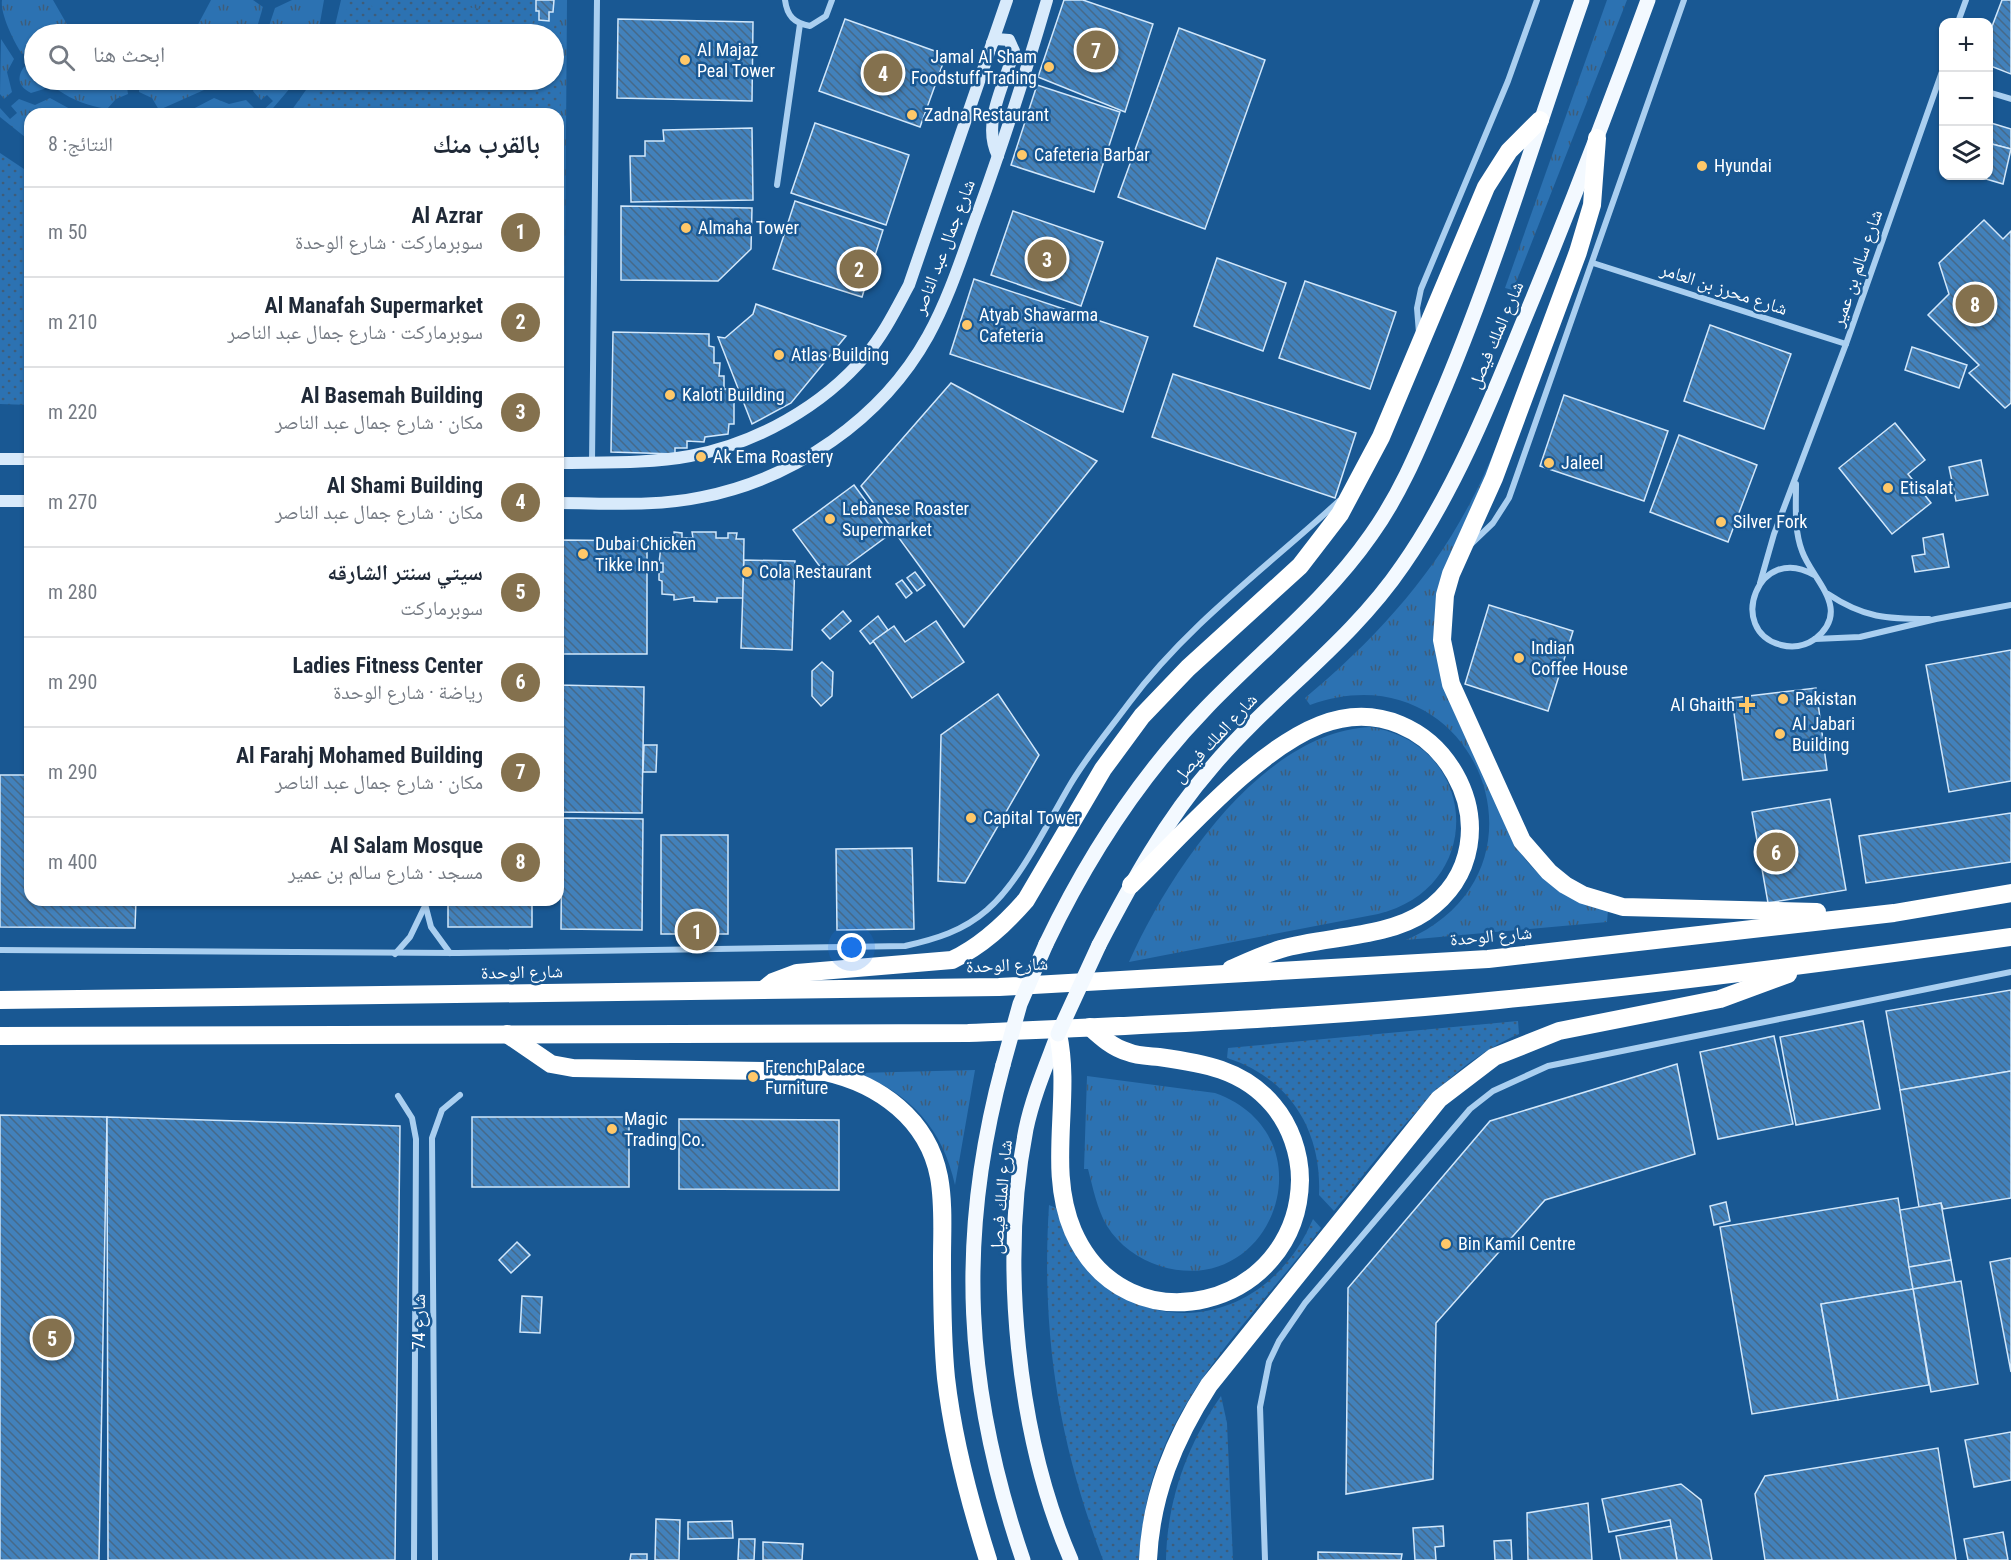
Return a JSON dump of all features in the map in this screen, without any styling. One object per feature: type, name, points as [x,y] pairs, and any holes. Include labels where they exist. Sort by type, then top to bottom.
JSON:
[{"type":"highway","points":[[761,991],[773,982],[797,973],[952,960],[988,939],[1026,900],[1103,768],[1142,716],[1188,668],[1300,566],[1334,523],[1357,485],[1381,437],[1486,188],[1509,151],[1540,120]]},
{"type":"highway","points":[[1597,138],[1592,206],[1578,252],[1491,485],[1445,595],[1442,617],[1444,662],[1450,684],[1522,841],[1549,872],[1584,895],[1623,907],[1894,913]]},
{"type":"highway","points":[[1131,885],[1256,766],[1289,742],[1322,724],[1359,717],[1388,721],[1413,730],[1441,752],[1461,782],[1470,816],[1470,833],[1460,869],[1439,900],[1408,921],[1281,949],[1218,975]]},
{"type":"highway","name":"شارع الوحدة","points":[[0,1000],[999,987],[1488,958],[1894,913],[2011,893]]},
{"type":"highway","points":[[0,1036],[968,1033],[1090,1028],[1497,1000],[1814,965],[2011,937]]},
{"type":"highway","points":[[1148,1560],[1159,1488],[1180,1434],[1193,1409],[1209,1385],[1423,1116],[1456,1084],[1494,1057],[1536,1038],[1720,999],[1814,965]]},
{"type":"highway","points":[[0,988],[37,999]]},
{"type":"highway","points":[[1058,1034],[1064,1074],[1059,1148],[1063,1186],[1067,1214],[1081,1247],[1105,1274],[1127,1290],[1153,1299],[1178,1302],[1204,1300],[1236,1289],[1264,1268],[1275,1255],[1285,1241],[1297,1208],[1300,1173],[1297,1155],[1284,1121],[1261,1092],[1232,1073],[1198,1063],[1128,1053],[1107,1042],[1090,1028]]},
{"type":"highway","points":[[507,1034],[551,1064],[573,1068],[825,1072],[848,1077],[869,1086],[906,1114],[932,1153],[939,1175],[942,1198],[942,1332],[946,1379],[962,1473],[988,1560]]},
{"type":"main road","name":"شارع الملك فيصل","points":[[1023,1560],[1001,1490],[984,1410],[975,1341],[972,1282],[980,1166],[1003,1065],[1020,1004],[1046,944],[1086,864],[1143,781],[1209,705],[1330,587],[1390,508],[1406,479],[1467,332],[1582,0]]},
{"type":"main road","name":"شارع الملك فيصل","points":[[1071,1560],[1048,1494],[1033,1435],[1016,1315],[1014,1251],[1026,1130],[1036,1091],[1058,1034],[1099,945],[1131,885],[1171,819],[1212,766],[1361,619],[1419,541],[1451,484],[1505,366],[1597,138],[1648,0]]},
{"type":"street","points":[[592,462],[597,0]]},
{"type":"street","points":[[784,0],[786,11],[800,24],[810,26],[826,16],[832,0]]},
{"type":"street","name":"شارع جمال عبد الناصر","points":[[564,462],[693,456],[769,430],[805,409],[837,384],[866,355],[890,322],[909,285],[1007,0]]},
{"type":"street","name":"شارع جمال عبد الناصر","points":[[564,503],[662,503],[722,492],[779,472],[815,453],[848,429],[891,387],[927,338],[945,301],[998,156],[1047,0]]},
{"type":"street","points":[[1420,346],[1417,308],[1420,289],[1508,81],[1537,0]]},
{"type":"street","points":[[1461,553],[1493,523],[1509,498],[1684,0]]},
{"type":"street","points":[[1959,18],[1966,0]]},
{"type":"street","points":[[777,185],[800,24]]},
{"type":"street","points":[[992,43],[996,39],[1009,40],[1014,51],[991,123],[992,140],[998,156]]},
{"type":"street","name":"شارع سالم بن عمير","points":[[1760,583],[1774,534],[1846,344],[1939,84]]},
{"type":"street","points":[[1993,93],[2011,99]]},
{"type":"street","name":"شارع محرز بن العامر","points":[[1593,263],[1846,344]]},
{"type":"street","points":[[0,459],[24,459]]},
{"type":"street","name":"شارع سالم بن عمير","points":[[1796,480],[1798,539],[1814,575]]},
{"type":"street","points":[[0,950],[395,954],[905,945],[935,940],[964,927],[988,909],[1009,886],[1090,756],[1131,700],[1167,659],[1228,598],[1357,485]]},
{"type":"street","points":[[0,501],[24,501]]},
{"type":"street","points":[[1815,639],[1827,623],[1830,604],[1828,594],[1814,575],[1798,568],[1781,569],[1760,583],[1752,602],[1755,622],[1767,638],[1776,644],[1796,647],[1815,639],[1860,638],[1936,619],[2011,605]]},
{"type":"street","points":[[1828,594],[1868,615],[1883,619],[1936,619]]},
{"type":"street","points":[[395,954],[410,937],[423,906]]},
{"type":"street","points":[[425,906],[436,938],[450,953]]},
{"type":"street","points":[[1265,1560],[1260,1407],[1269,1362],[1279,1341],[1305,1303],[1470,1109],[1493,1091],[1548,1066],[2011,972]]},
{"type":"street","name":"شارع 74","points":[[435,1560],[432,1138],[442,1110],[460,1095]]},
{"type":"street","name":"شارع 74","points":[[398,1096],[412,1118],[416,1139],[414,1560]]},
{"type":"green space","points":[[2,0],[53,0],[67,24],[24,24],[24,54],[22,54],[5,20]]},
{"type":"green space","points":[[211,0],[253,0],[263,7],[258,24],[198,24]]},
{"type":"green space","points":[[292,0],[324,0],[320,24],[270,24],[275,8]]},
{"type":"green space","points":[[341,0],[567,0],[564,408],[564,108],[293,108],[306,90],[564,90],[564,24],[335,24]]},
{"type":"green space","points":[[349,0],[370,0],[369,6],[385,7],[386,2],[382,0],[471,0],[466,2],[465,7],[481,9],[482,4],[478,3],[478,0],[533,0],[531,23],[536,24],[343,24]]},
{"type":"green space","points":[[1607,0],[1627,0],[1513,290],[1505,288]]},
{"type":"green space","points":[[555,20],[561,20],[561,24],[555,24]]},
{"type":"green space","points":[[1,39],[14,59],[7,72],[12,92],[4,99],[0,94]]},
{"type":"green space","points":[[24,67],[24,88],[20,82]]},
{"type":"green space","points":[[58,90],[127,90],[128,94],[116,99],[108,108],[88,105]]},
{"type":"green space","points":[[139,90],[204,90],[164,108],[158,108],[152,98]]},
{"type":"green space","points":[[288,90],[273,108],[265,108],[273,101],[267,95],[261,100],[253,91]]},
{"type":"green space","points":[[317,90],[561,90],[561,108],[304,108]]},
{"type":"green space","points":[[50,98],[68,108],[24,108],[24,136],[0,117],[0,108],[10,119],[17,113],[11,106],[19,99],[35,105]]},
{"type":"green space","points":[[214,98],[229,104],[246,100],[254,108],[195,108]]},
{"type":"green space","points":[[0,153],[24,169],[24,405],[0,404]]},
{"type":"green space","points":[[1511,411],[1437,604],[1435,631],[1437,657],[1451,704],[1520,852],[1533,868],[1549,881],[1608,910],[1607,922],[1406,940],[1455,908],[1482,866],[1489,820],[1480,774],[1455,735],[1417,707],[1368,695],[1310,705],[1305,698],[1376,632],[1418,584],[1437,558],[1476,492]]},
{"type":"green space","points":[[1370,727],[1406,739],[1433,760],[1450,787],[1456,817],[1452,848],[1438,876],[1413,899],[1378,914],[1129,962],[1146,926],[1194,849],[1224,813],[1257,780],[1292,753],[1330,735]]},
{"type":"green space","points":[[1518,1021],[1519,1034],[1490,1049],[1464,1067],[1417,1111],[1334,1211],[1319,1195],[1315,1149],[1298,1110],[1285,1093],[1268,1079],[1249,1067],[1227,1058],[1228,1048]]},
{"type":"green space","points":[[975,1070],[955,1185],[942,1147],[933,1130],[921,1116],[893,1091],[857,1073]]},
{"type":"green space","points":[[1087,1076],[1215,1093],[1251,1114],[1272,1143],[1279,1175],[1274,1208],[1258,1238],[1233,1260],[1200,1270],[1160,1266],[1123,1245],[1107,1226],[1088,1169],[1084,1169]]},
{"type":"green space","points":[[1049,1205],[1056,1208],[1077,1253],[1106,1285],[1141,1305],[1180,1313],[1219,1308],[1256,1291],[1288,1261],[1313,1219],[1321,1228],[1220,1354],[1177,1421],[1160,1457],[1148,1496],[1142,1528],[1140,1560],[1103,1560],[1074,1472],[1056,1386],[1051,1342],[1047,1252]]},
{"type":"green space","points":[[1221,1396],[1227,1423],[1233,1560],[1166,1560],[1170,1516],[1181,1474],[1198,1434]]},
{"type":"building","points":[[536,0],[554,0],[553,12],[549,12],[549,21],[539,20]]},
{"type":"building","points":[[1064,0],[1083,0],[1153,24],[1125,112],[1038,77]]},
{"type":"building","points":[[2002,0],[2011,0],[2011,74],[1993,67],[1993,24]]},
{"type":"building","name":"Al Majaz Peal Tower","points":[[618,19],[753,22],[752,101],[617,98]]},
{"type":"building","points":[[845,19],[946,55],[920,127],[819,91]]},
{"type":"building","points":[[1179,28],[1265,60],[1205,229],[1118,197]]},
{"type":"building","points":[[1037,85],[1120,112],[1094,192],[1011,165]]},
{"type":"building","points":[[815,123],[909,155],[886,225],[791,193]]},
{"type":"building","points":[[1993,124],[2011,129],[2011,149],[1993,144]]},
{"type":"building","points":[[752,128],[753,200],[631,202],[630,156],[645,156],[645,141],[664,141],[663,130]]},
{"type":"building","points":[[1993,144],[2011,149],[2003,184],[1990,180],[1993,180]]},
{"type":"building","points":[[795,201],[883,230],[862,297],[773,269]]},
{"type":"building","name":"Almaha Tower","points":[[621,206],[752,208],[751,249],[718,281],[621,280]]},
{"type":"building","points":[[1013,211],[1103,242],[1081,306],[991,275]]},
{"type":"building","points":[[1984,220],[2003,239],[2011,231],[2011,403],[2005,408],[1969,373],[1979,365],[1928,315],[1949,294],[1939,263]]},
{"type":"building","points":[[1217,258],[1286,283],[1263,351],[1194,326]]},
{"type":"building","points":[[974,279],[1148,337],[1123,412],[950,354]]},
{"type":"building","points":[[1305,281],[1396,312],[1370,389],[1279,358]]},
{"type":"building","name":"Atlas Building","points":[[756,304],[846,336],[791,403],[752,424],[718,337],[725,338],[753,314]]},
{"type":"building","points":[[1710,325],[1791,354],[1764,429],[1684,401]]},
{"type":"building","name":"Kaloti Building","points":[[613,332],[709,334],[709,346],[714,347],[714,363],[720,363],[719,376],[724,376],[724,389],[729,389],[728,401],[734,402],[734,424],[729,424],[728,434],[705,437],[704,442],[687,441],[687,448],[675,448],[675,454],[611,452]]},
{"type":"building","points":[[1912,347],[1967,365],[1959,388],[1905,370]]},
{"type":"building","points":[[1173,374],[1356,433],[1335,498],[1152,437]]},
{"type":"building","points":[[951,383],[1097,461],[964,627],[861,486]]},
{"type":"building","points":[[1564,395],[1668,431],[1644,501],[1540,466]]},
{"type":"building","name":"Etisalat","points":[[1895,423],[1925,460],[1908,474],[1931,503],[1892,534],[1839,468]]},
{"type":"building","points":[[1679,435],[1757,465],[1728,542],[1650,512]]},
{"type":"building","points":[[1981,460],[1988,495],[1956,501],[1949,467]]},
{"type":"building","points":[[854,485],[890,534],[829,579],[793,530]]},
{"type":"building","points":[[674,532],[682,533],[682,538],[693,538],[692,532],[716,532],[716,538],[728,538],[728,533],[737,533],[736,539],[744,539],[743,598],[717,598],[717,602],[694,601],[694,597],[674,600],[674,595],[662,594],[659,572],[663,572],[663,563],[659,563],[662,538],[674,538]]},
{"type":"building","points":[[1943,534],[1949,567],[1915,572],[1912,556],[1925,554],[1923,538]]},
{"type":"building","points":[[564,540],[647,541],[647,654],[564,654]]},
{"type":"building","points":[[744,560],[795,561],[792,650],[741,648]]},
{"type":"building","points":[[915,572],[925,585],[917,591],[907,578]]},
{"type":"building","points":[[902,580],[912,593],[906,598],[896,584]]},
{"type":"building","name":"Indian Coffee House","points":[[1489,605],[1573,631],[1548,711],[1465,684]]},
{"type":"building","points":[[843,611],[851,621],[830,639],[822,630]]},
{"type":"building","points":[[878,616],[888,630],[870,644],[860,631]]},
{"type":"building","points":[[936,621],[964,662],[912,698],[873,641],[894,626],[905,642]]},
{"type":"building","points":[[2011,650],[2011,781],[1949,792],[1926,665]]},
{"type":"building","points":[[822,662],[833,672],[832,696],[821,706],[812,696],[812,671]]},
{"type":"building","points":[[564,685],[644,687],[642,813],[564,812]]},
{"type":"building","name":"Al Jabari Building","points":[[1816,688],[1827,770],[1743,780],[1732,698]]},
{"type":"building","name":"Capital Tower","points":[[998,694],[1039,755],[965,883],[938,881],[941,735]]},
{"type":"building","points":[[644,745],[657,745],[656,772],[643,772]]},
{"type":"building","points":[[0,775],[24,775],[24,906],[136,906],[135,928],[0,927]]},
{"type":"building","points":[[1830,799],[1846,890],[1768,903],[1752,812]]},
{"type":"building","points":[[2011,813],[2011,862],[1866,883],[1859,836]]},
{"type":"building","points":[[564,818],[643,819],[642,930],[561,929],[561,906],[564,906]]},
{"type":"building","points":[[661,835],[728,835],[728,934],[661,934]]},
{"type":"building","points":[[912,848],[914,929],[837,930],[836,849]]},
{"type":"building","points":[[448,906],[532,906],[532,927],[448,927]]},
{"type":"building","points":[[2011,990],[2011,1071],[1900,1090],[1886,1011]]},
{"type":"building","points":[[1863,1021],[1880,1109],[1796,1125],[1780,1037]]},
{"type":"building","points":[[1774,1036],[1793,1124],[1718,1139],[1700,1052]]},
{"type":"building","name":"Bin Kamil Centre","points":[[1677,1064],[1695,1154],[1545,1200],[1436,1323],[1433,1479],[1346,1494],[1348,1288],[1490,1121]]},
{"type":"building","points":[[2011,1071],[2011,1198],[1943,1209],[1941,1203],[1919,1207],[1900,1090]]},
{"type":"building","points":[[0,1115],[107,1117],[99,1560],[0,1560]]},
{"type":"building","points":[[107,1117],[400,1126],[395,1560],[108,1560]]},
{"type":"building","points":[[472,1117],[629,1117],[629,1187],[472,1187]]},
{"type":"building","points":[[679,1119],[839,1120],[839,1190],[679,1189]]},
{"type":"building","points":[[1898,1198],[1913,1289],[1821,1304],[1838,1400],[1752,1414],[1720,1227]]},
{"type":"building","points":[[1726,1202],[1730,1221],[1714,1225],[1710,1206]]},
{"type":"building","points":[[1941,1203],[1951,1260],[1909,1267],[1900,1210]]},
{"type":"building","points":[[517,1242],[530,1255],[511,1273],[499,1260]]},
{"type":"building","points":[[2011,1258],[2011,1372],[1990,1262]]},
{"type":"building","points":[[1951,1260],[1955,1282],[1913,1289],[1909,1267]]},
{"type":"building","points":[[1961,1281],[1978,1384],[1931,1392],[1913,1289]]},
{"type":"building","points":[[1913,1289],[1929,1385],[1838,1400],[1821,1304]]},
{"type":"building","points":[[522,1296],[542,1297],[540,1333],[520,1332]]},
{"type":"building","points":[[2011,1432],[2011,1480],[1974,1487],[1965,1440]]},
{"type":"building","points":[[1938,1448],[1956,1560],[1765,1560],[1755,1494],[1765,1476]]},
{"type":"building","points":[[1681,1484],[1701,1500],[1712,1560],[1677,1560],[1670,1520],[1609,1532],[1602,1499]]},
{"type":"building","points":[[1588,1503],[1592,1560],[1528,1560],[1527,1513]]},
{"type":"building","points":[[656,1519],[680,1520],[679,1560],[655,1560]]},
{"type":"building","points":[[732,1521],[733,1538],[688,1539],[688,1522]]},
{"type":"building","points":[[1443,1526],[1444,1546],[1435,1547],[1436,1560],[1415,1560],[1413,1528]]},
{"type":"building","points":[[1671,1526],[1677,1560],[1621,1560],[1616,1536]]},
{"type":"building","points":[[2003,1532],[2008,1560],[1968,1560],[1964,1539]]},
{"type":"building","points":[[739,1539],[755,1539],[754,1560],[738,1560]]},
{"type":"building","points":[[1511,1540],[1512,1560],[1495,1560],[1494,1541]]},
{"type":"building","points":[[763,1542],[803,1544],[802,1560],[763,1560]]},
{"type":"building","points":[[1318,1552],[1402,1554],[1401,1560],[1318,1560]]},
{"type":"building","points":[[631,1554],[647,1554],[647,1560],[630,1560]]},
{"type":"place","name":"Al Farahj Mohamed Building","points":[[1096,50]]},
{"type":"place","name":"Al Majaz Peal Tower","points":[[685,60]]},
{"type":"place","name":"Jamal Al Sham Foodstuff Trading","points":[[1049,67]]},
{"type":"place","name":"Al Shami Building","points":[[883,73]]},
{"type":"place","name":"Zadna Restaurant","points":[[912,115]]},
{"type":"place","name":"Cafeteria Barbar","points":[[1022,155]]},
{"type":"place","name":"Hyundai","points":[[1702,166]]},
{"type":"place","name":"Almaha Tower","points":[[686,228]]},
{"type":"place","name":"Al Basemah Building","points":[[1047,259]]},
{"type":"place","name":"Al Manafah Supermarket","points":[[859,269]]},
{"type":"place","name":"Al Salam Mosque","points":[[1975,304]]},
{"type":"place","name":"Atyab Shawarma Cafeteria","points":[[967,325]]},
{"type":"place","name":"Atlas Building","points":[[779,355]]},
{"type":"place","name":"Kaloti Building","points":[[670,395]]},
{"type":"place","name":"Ak Ema Roastery","points":[[701,457]]},
{"type":"place","name":"Jaleel","points":[[1549,463]]},
{"type":"place","name":"Etisalat","points":[[1888,488]]},
{"type":"place","name":"Lebanese Roaster Supermarket","points":[[830,519]]},
{"type":"place","name":"Silver Fork","points":[[1721,522]]},
{"type":"place","name":"Dubai Chicken Tikke Inn","points":[[583,554]]},
{"type":"place","name":"Cola Restaurant","points":[[747,572]]},
{"type":"place","name":"Indian Coffee House","points":[[1519,658]]},
{"type":"place","name":"Pakistan","points":[[1783,699]]},
{"type":"place","name":"Al Ghaith","points":[[1747,705]]},
{"type":"place","name":"Al Jabari Building","points":[[1780,734]]},
{"type":"place","name":"Capital Tower","points":[[971,818]]},
{"type":"place","name":"Ladies Fitness Center","points":[[1776,852]]},
{"type":"place","name":"Al Azrar","points":[[697,931]]},
{"type":"place","name":"French Palace Furniture","points":[[753,1077]]},
{"type":"place","name":"Magic Trading Co.","points":[[612,1129]]},
{"type":"place","name":"Bin Kamil Centre","points":[[1446,1244]]},
{"type":"place","name":"سيتي سنتر الشارقه","points":[[52,1338]]}]
